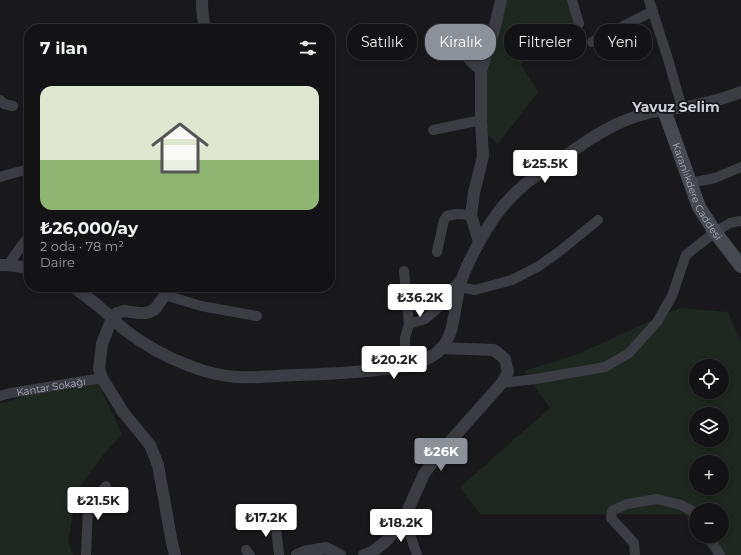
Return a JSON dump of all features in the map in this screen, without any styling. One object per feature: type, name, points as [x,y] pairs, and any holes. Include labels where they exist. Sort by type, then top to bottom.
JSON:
[{"type":"main road","name":"Karanlıkdere Caddesi","points":[[664,110],[699,207],[715,232],[741,266]]},
{"type":"street","points":[[202,0],[204,24]]},
{"type":"street","points":[[479,242],[470,215],[483,156],[481,71],[494,30],[501,0]]},
{"type":"street","points":[[572,0],[579,24]]},
{"type":"street","points":[[649,0],[682,108]]},
{"type":"street","points":[[592,42],[653,11]]},
{"type":"street","points":[[469,60],[472,65],[481,71]]},
{"type":"street","points":[[80,292],[125,330],[153,349],[189,366],[221,375],[246,377],[332,374],[371,371],[416,363],[427,359],[442,348],[451,328],[461,282],[479,242],[489,224],[500,209],[524,185],[598,134],[626,119],[645,113],[705,103],[741,92]]},
{"type":"street","points":[[0,100],[4,104],[13,106]]},
{"type":"street","points":[[433,130],[481,120]]},
{"type":"street","points":[[690,183],[715,178],[741,167]]},
{"type":"street","points":[[0,177],[24,171]]},
{"type":"street","points":[[437,252],[444,220],[447,216],[456,214],[470,215]]},
{"type":"street","points":[[461,282],[475,290],[512,280],[539,266],[598,220]]},
{"type":"street","points":[[502,383],[536,379],[605,367],[629,353],[657,322],[672,296],[686,255],[715,232],[730,223],[741,221]]},
{"type":"street","points":[[4,265],[24,241]]},
{"type":"street","points":[[4,265],[24,267]]},
{"type":"street","points":[[404,271],[410,324],[405,338],[405,366]]},
{"type":"street","points":[[410,324],[425,319],[438,308],[451,290],[461,282]]},
{"type":"street","points":[[166,292],[155,309],[150,312],[120,312],[112,318],[102,344],[99,369],[102,378],[124,412],[150,445],[158,465],[175,555]]},
{"type":"street","points":[[169,292],[201,306],[257,316]]},
{"type":"street","points":[[364,555],[374,551],[386,542],[403,521],[424,474],[437,456],[502,383],[508,372],[505,359],[494,350],[442,348]]},
{"type":"street","name":"Kantar Sokağı","points":[[0,396],[102,378]]},
{"type":"street","points":[[86,555],[88,506],[106,486]]},
{"type":"street","points":[[635,555],[634,543],[611,518],[612,510],[627,504],[657,499],[681,505],[689,509]]},
{"type":"street","points":[[275,519],[279,555]]},
{"type":"street","points":[[403,521],[407,525],[416,555]]},
{"type":"street","points":[[712,543],[720,555]]},
{"type":"street","points":[[297,555],[304,552],[326,548],[340,555]]},
{"type":"shaded area","points":[[497,0],[573,0],[579,20],[574,24],[504,24],[504,60],[526,60],[521,64],[538,92],[498,144],[480,128],[481,93],[487,60],[496,60],[496,24],[493,24]]},
{"type":"shaded area","points":[[679,308],[728,312],[741,342],[741,555],[713,555],[705,543],[729,543],[729,503],[689,503],[689,521],[684,514],[480,514],[460,487],[550,408],[524,371],[578,354]]},
{"type":"shaded area","points":[[71,380],[97,381],[122,434],[103,455],[77,491],[68,542],[73,555],[0,555],[0,404]]},
{"type":"district","name":"Yavuz Selim","points":[[676,107]]}]
